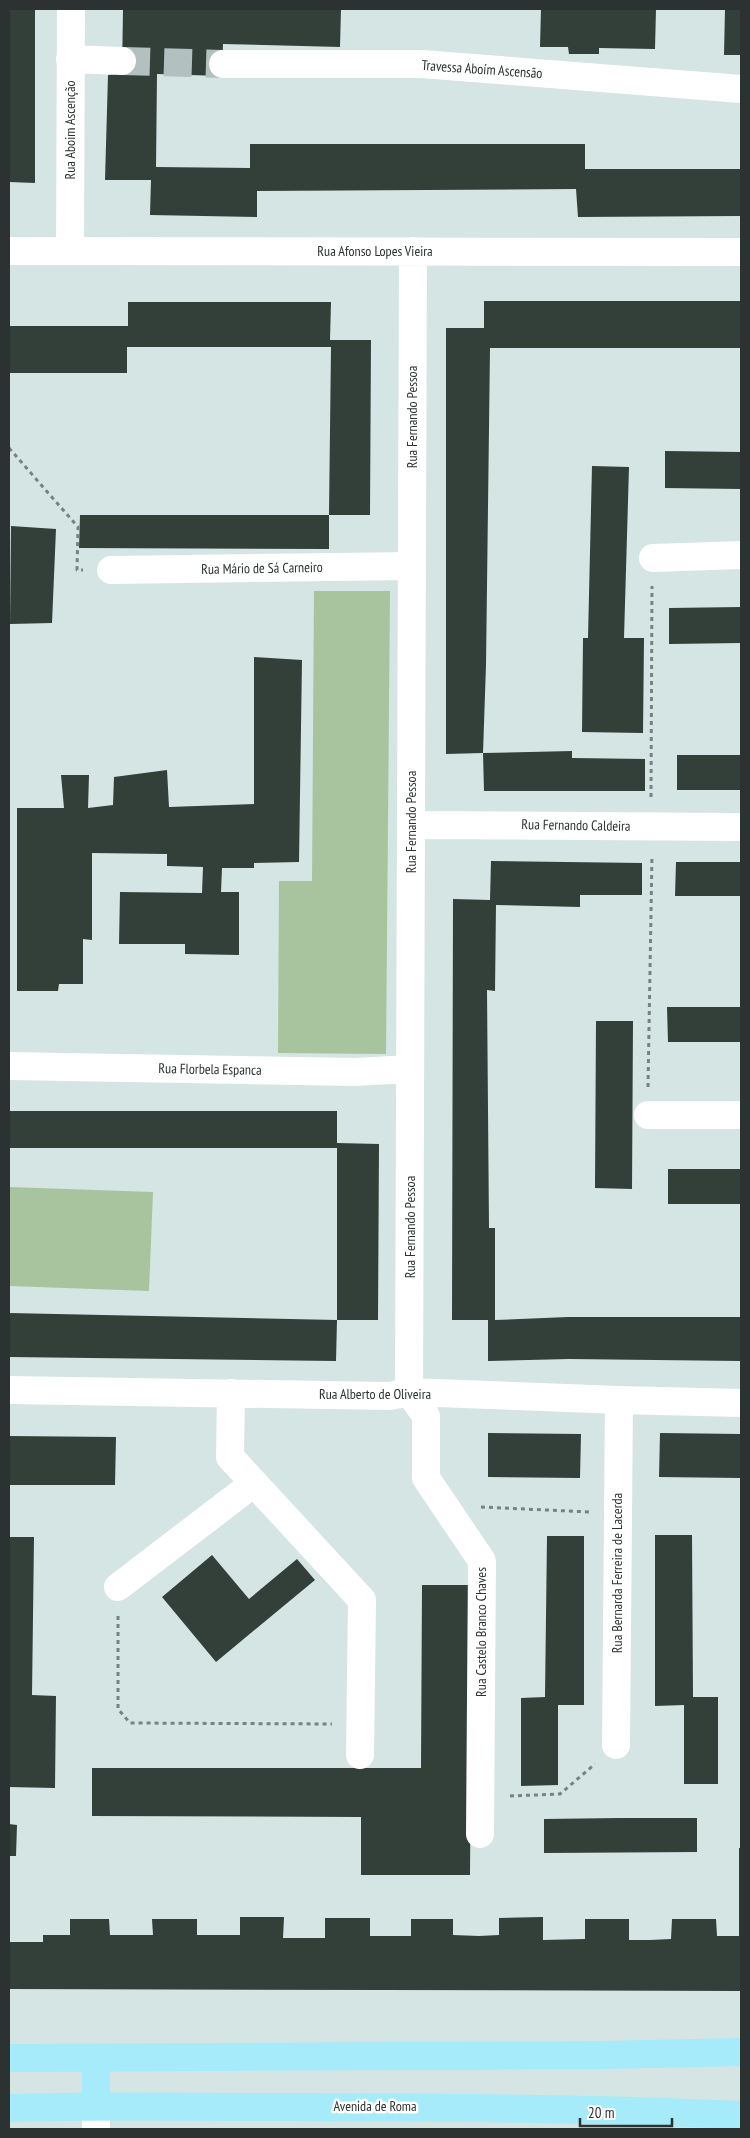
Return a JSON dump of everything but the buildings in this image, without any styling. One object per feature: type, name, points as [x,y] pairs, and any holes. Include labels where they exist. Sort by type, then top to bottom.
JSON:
[{"type":"main road","points":[[9,2058],[604,2055],[741,2052]]},
{"type":"main road","points":[[96,2058],[96,2118]]},
{"type":"main road","name":"Avenida de Roma","points":[[9,2108],[96,2118],[460,2106],[603,2109],[741,2115]]},
{"type":"street","name":"Rua Aboim Ascenção","points":[[70,251],[71,9]]},
{"type":"street","points":[[70,58],[122,61]]},
{"type":"street","name":"Travessa Aboím Ascensão","points":[[223,64],[422,64],[741,89]]},
{"type":"street","name":"Rua Afonso Lopes Vieira","points":[[9,250],[741,252]]},
{"type":"street","name":"Rua Fernando Pessoa","points":[[409,1392],[413,251]]},
{"type":"street","points":[[653,558],[741,555]]},
{"type":"street","name":"Rua Mário de Sá Carneiro","points":[[112,570],[412,566]]},
{"type":"street","name":"Rua Fernando Caldeira","points":[[412,825],[741,827]]},
{"type":"street","name":"Rua Florbela Espanca","points":[[9,1066],[355,1072],[410,1069]]},
{"type":"street","points":[[648,1115],[741,1115]]},
{"type":"street","name":"Rua Alberto de Oliveira","points":[[9,1390],[390,1396],[409,1392],[619,1400],[741,1402]]},
{"type":"street","name":"Rua Castelo Branco Chaves","points":[[409,1392],[426,1416],[426,1478],[482,1561],[480,1834]]},
{"type":"street","points":[[230,1393],[230,1457],[362,1600],[360,1755]]},
{"type":"street","name":"Rua Bernarda Ferreira de Lacerda","points":[[616,1745],[619,1400]]},
{"type":"street","points":[[118,1587],[254,1483]]},
{"type":"path","points":[[9,448],[78,527],[77,570],[112,570]]},
{"type":"path","points":[[648,1115],[650,872],[654,826],[651,771],[653,558]]},
{"type":"path","points":[[445,1506],[618,1513]]},
{"type":"path","points":[[118,1587],[118,1709],[130,1722],[360,1724]]},
{"type":"path","points":[[481,1797],[560,1794],[616,1745]]},
{"type":"green space","points":[[314,591],[390,591],[386,1054],[278,1053],[279,881],[312,881]]},
{"type":"green space","points":[[9,1187],[153,1192],[149,1291],[9,1286]]},
{"type":"tunnel","points":[[122,61],[223,64]]}]
